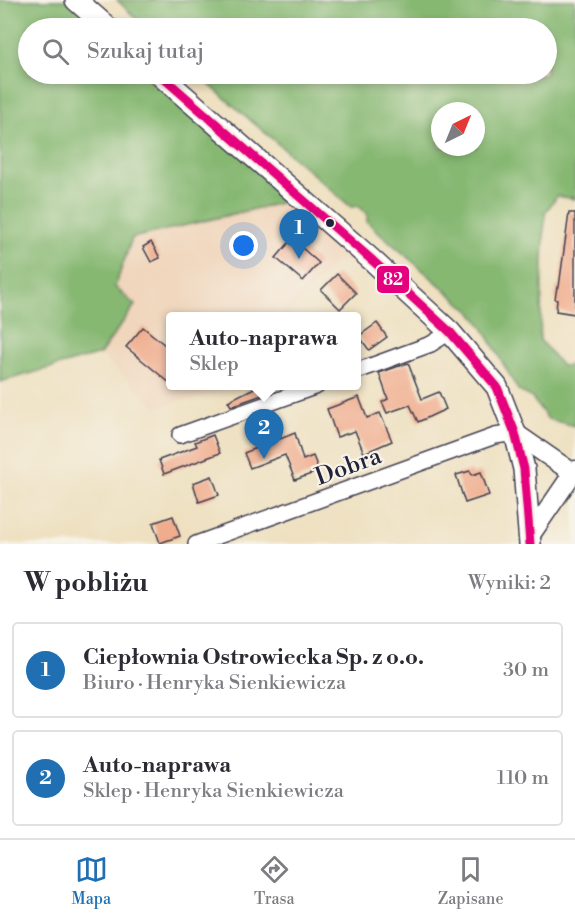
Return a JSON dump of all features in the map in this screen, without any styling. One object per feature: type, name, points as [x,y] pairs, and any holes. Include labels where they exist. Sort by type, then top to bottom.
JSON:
[{"type":"main road","points":[[76,0],[97,18]]},
{"type":"main road","points":[[170,84],[373,261],[450,332],[497,387],[515,433],[524,469],[530,540]]},
{"type":"street","points":[[361,370],[431,344],[450,332]]},
{"type":"street","points":[[180,435],[306,390]]},
{"type":"street","points":[[515,433],[574,472]]},
{"type":"street","name":"Dobra","points":[[196,544],[495,436],[515,433]]},
{"type":"street","points":[[527,504],[574,472]]},
{"type":"street","points":[[530,540],[574,472]]},
{"type":"shaded area","points":[[301,198],[373,261],[337,261],[291,312],[166,312],[166,390],[219,390],[216,393],[156,407],[100,354],[135,306],[115,287],[132,238]]},
{"type":"green space","points":[[0,0],[76,0],[97,18],[18,18],[18,84],[170,84],[301,198],[132,238],[115,287],[135,305],[100,354],[0,382]]},
{"type":"green space","points":[[117,0],[575,0],[575,199],[557,196],[545,213],[540,340],[562,366],[575,365],[575,426],[548,419],[532,398],[518,390],[473,314],[367,222],[367,214],[358,206],[351,207],[209,84],[557,84],[557,18],[136,18]]},
{"type":"building","points":[[569,213],[575,213],[575,314],[556,311],[557,300],[555,299],[557,287],[559,287]]},
{"type":"building","points":[[292,239],[319,263],[303,281],[276,258]]},
{"type":"building","points":[[151,242],[160,258],[151,262],[143,247]]},
{"type":"building","points":[[337,274],[356,293],[340,309],[321,290]]},
{"type":"building","points":[[377,323],[387,337],[369,350],[361,339],[361,335]]},
{"type":"building","points":[[143,327],[166,346],[166,380],[126,347]]},
{"type":"building","points":[[408,363],[422,399],[439,392],[446,409],[418,422],[410,405],[387,413],[382,402],[388,399],[379,373]]},
{"type":"building","points":[[250,390],[260,390],[262,395],[231,406],[228,401]]},
{"type":"building","points":[[359,397],[367,418],[380,413],[392,441],[364,453],[355,431],[337,437],[327,409]]},
{"type":"building","points":[[295,433],[303,460],[313,456],[319,471],[295,480],[285,455],[250,468],[244,453]]},
{"type":"building","points":[[213,435],[220,453],[164,474],[159,460],[197,446],[195,442]]},
{"type":"building","points":[[470,471],[472,475],[481,472],[489,495],[465,503],[456,475]]},
{"type":"building","points":[[212,476],[219,495],[199,502],[193,483]]},
{"type":"building","points":[[173,516],[180,536],[160,543],[153,523]]},
{"type":"transit line","name":"82","points":[[170,84],[373,261],[450,332],[497,387],[515,433],[524,469],[530,544]]},
{"type":"place","name":"Ciepłownia Ostrowiecka Sp. z o.o.","points":[[299,259]]},
{"type":"place","name":"Auto-naprawa","points":[[264,459]]}]
